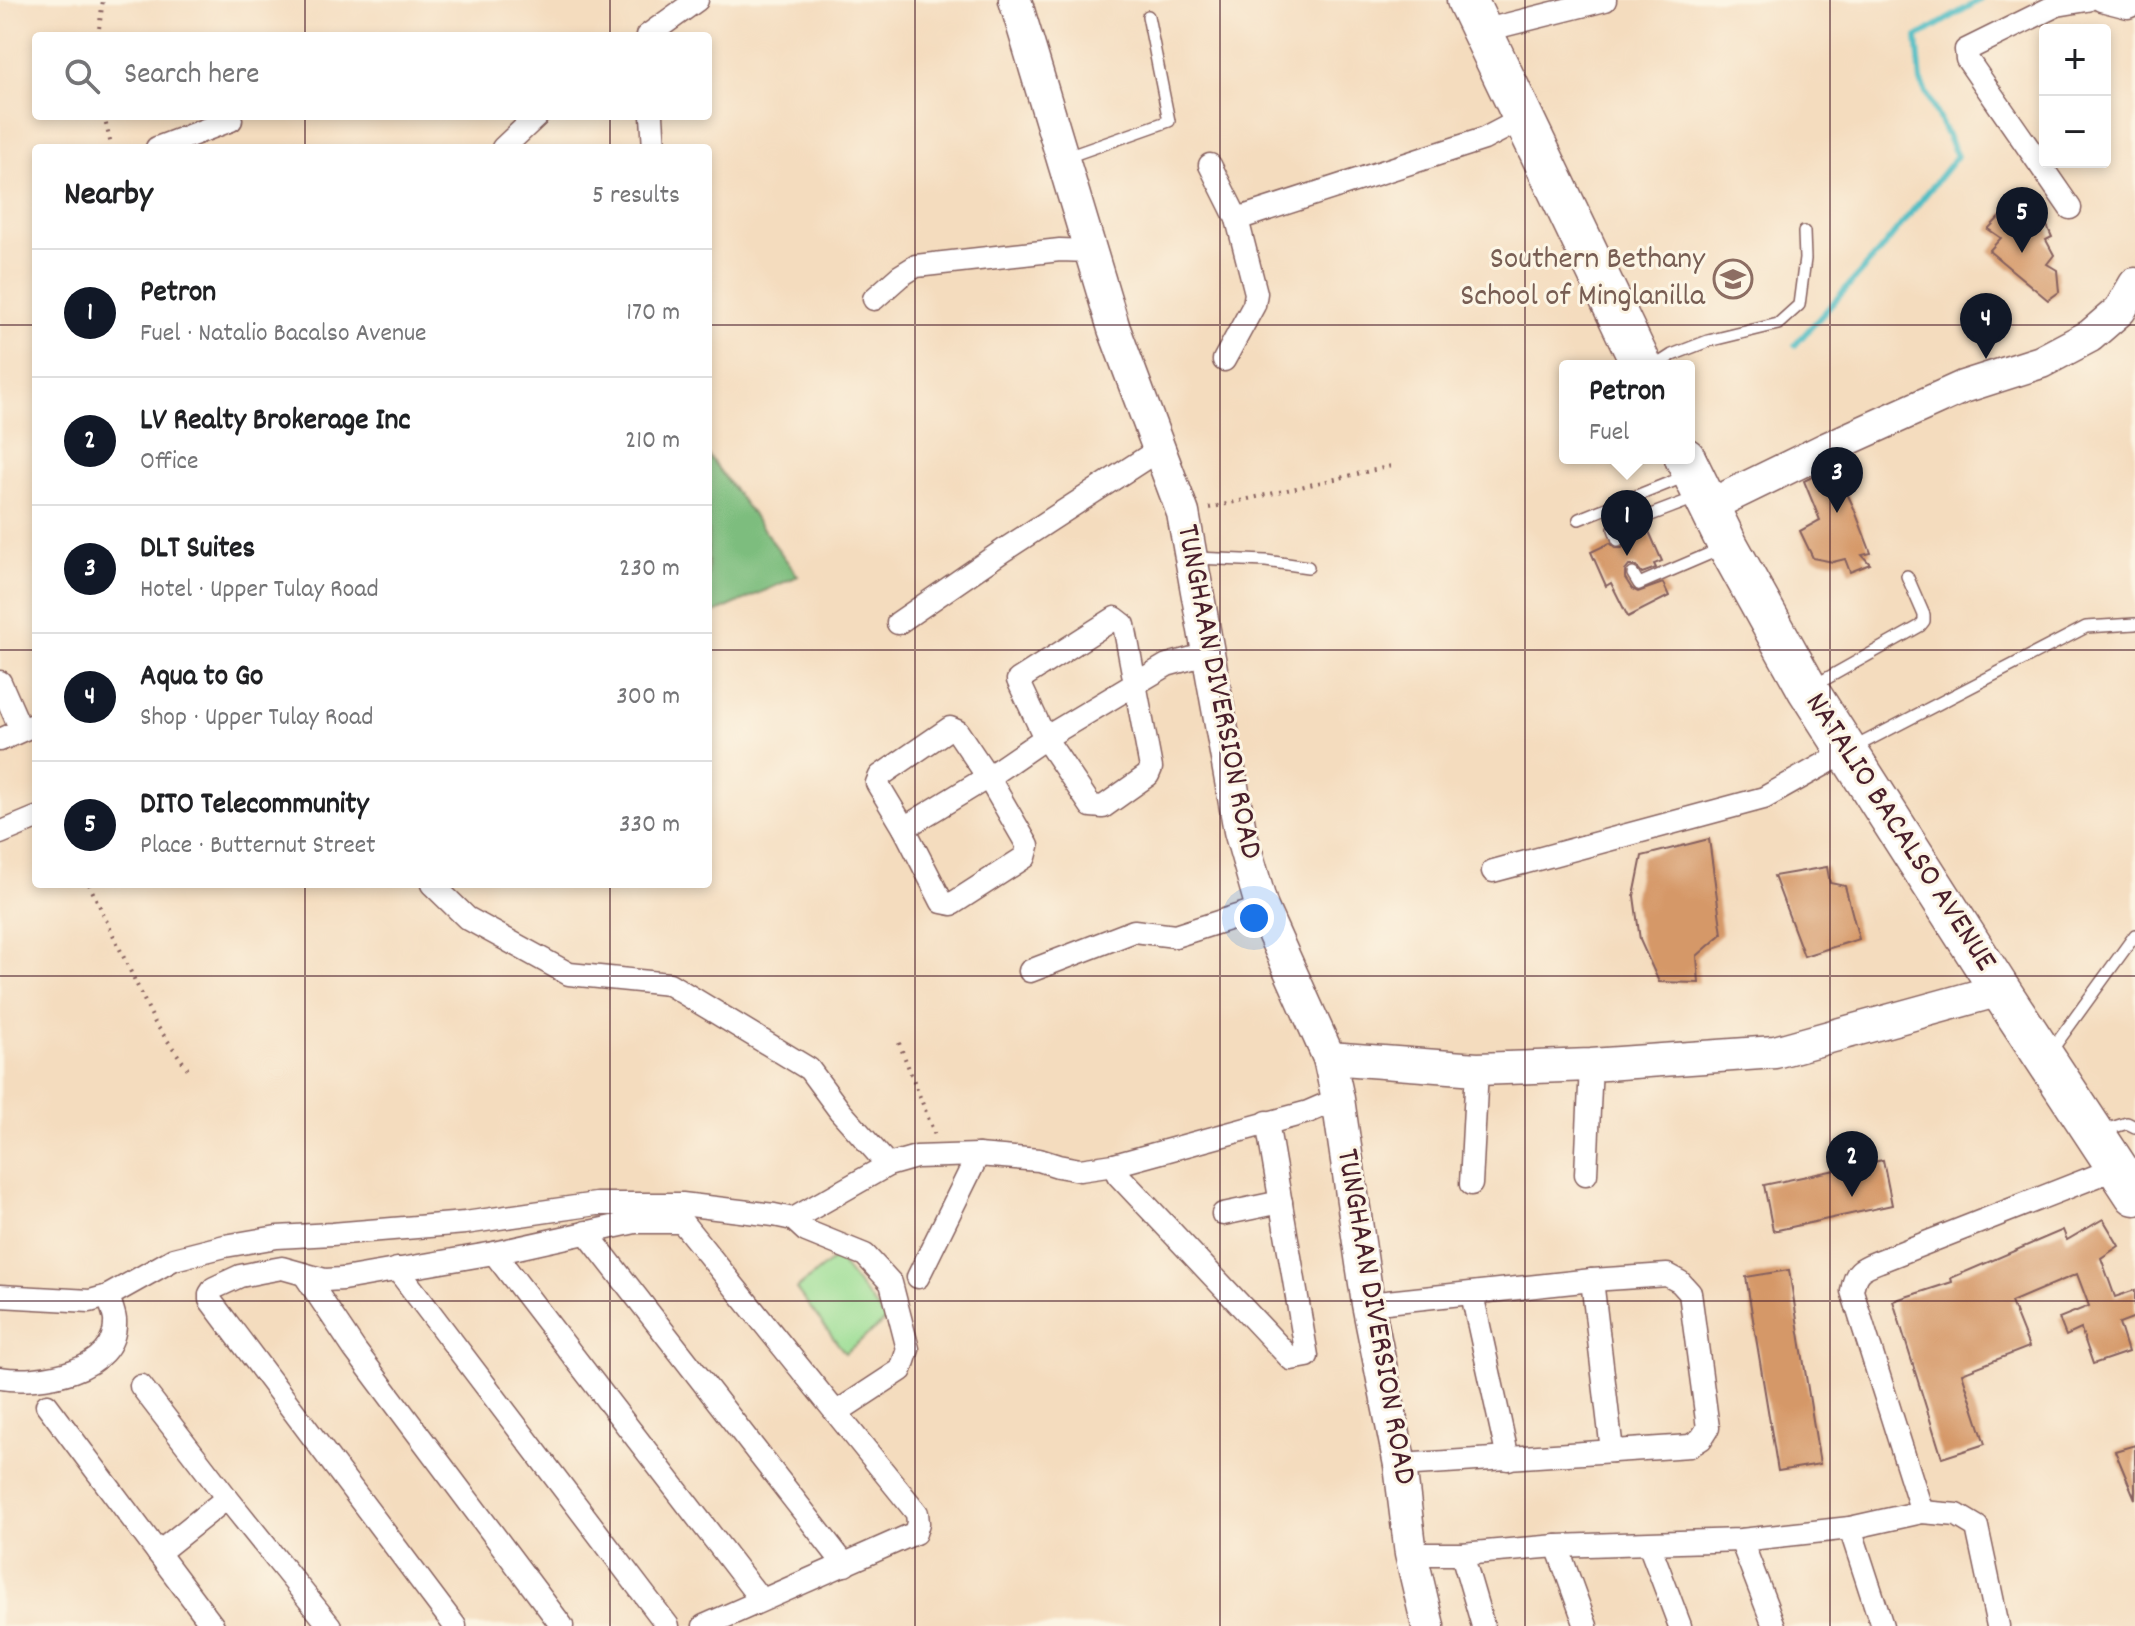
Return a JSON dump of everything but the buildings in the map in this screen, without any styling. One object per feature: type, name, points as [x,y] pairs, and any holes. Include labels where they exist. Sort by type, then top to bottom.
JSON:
[{"type":"highway","points":[[1475,16],[1639,360]]},
{"type":"highway","name":"NATALIO BACALSO AVENUE","points":[[1697,483],[1728,546],[1846,752],[2126,1182]]},
{"type":"street","points":[[653,32],[697,0]]},
{"type":"street","name":"TUNGHAAN DIVERSION ROAD","points":[[1015,0],[1114,329],[1183,513],[1240,831],[1262,908],[1329,1058],[1338,1099],[1368,1304],[1400,1465],[1411,1554],[1428,1626]]},
{"type":"street","points":[[1475,16],[1605,0]]},
{"type":"street","points":[[2070,208],[1967,59],[1966,50],[2057,5],[2087,0]]},
{"type":"street","points":[[2101,0],[2128,7],[2135,4]]},
{"type":"street","points":[[1237,219],[1484,139],[1524,118]]},
{"type":"street","points":[[168,144],[231,120]]},
{"type":"street","points":[[507,144],[533,120]]},
{"type":"street","points":[[652,120],[654,144]]},
{"type":"street","points":[[1210,165],[1237,219],[1256,293],[1256,299],[1224,360]]},
{"type":"street","points":[[874,299],[916,266],[1060,250],[1089,251]]},
{"type":"street","points":[[1697,483],[1828,448],[1963,387],[2041,362],[2090,336],[2130,305]]},
{"type":"street","points":[[898,623],[1158,450]]},
{"type":"street","points":[[1115,618],[1124,625],[1151,768],[1148,775],[1103,807],[1091,806],[1045,738],[1018,680],[1115,618]]},
{"type":"street","points":[[904,828],[1167,665],[1207,654]]},
{"type":"street","points":[[0,682],[29,727],[0,740]]},
{"type":"street","points":[[950,728],[957,731],[988,777],[1028,846],[1027,854],[952,904],[942,902],[904,828],[879,788],[878,780],[950,728]]},
{"type":"street","points":[[1493,871],[1764,798],[1846,752]]},
{"type":"street","points":[[0,833],[32,820]]},
{"type":"street","points":[[436,888],[467,918],[569,974],[669,984],[809,1069],[840,1111],[888,1165]]},
{"type":"street","points":[[1030,971],[1134,931],[1175,936],[1262,908]]},
{"type":"street","points":[[1329,1058],[1477,1069],[1591,1065],[1775,1052],[2000,990]]},
{"type":"street","points":[[1586,1174],[1591,1065]]},
{"type":"street","points":[[1471,1184],[1477,1069]]},
{"type":"street","points":[[793,1219],[888,1165],[916,1157],[978,1155],[1039,1160],[1080,1170],[1114,1165],[1308,1112],[1338,1099]]},
{"type":"street","points":[[1114,1165],[1118,1175],[1291,1359],[1307,1356],[1267,1122]]},
{"type":"street","points":[[918,1277],[978,1155]]},
{"type":"street","points":[[1922,1512],[1852,1291],[1854,1279],[1862,1269],[1880,1261],[2126,1182]]},
{"type":"street","points":[[1223,1214],[1281,1202]]},
{"type":"street","points":[[0,1296],[90,1301],[108,1296],[174,1259],[277,1237],[465,1223],[596,1204],[682,1204],[774,1215],[793,1219],[806,1231],[865,1255],[891,1283],[908,1349],[901,1370],[837,1412]]},
{"type":"street","points":[[455,1626],[210,1300],[214,1288],[240,1276],[282,1268],[325,1280],[343,1279],[494,1253],[635,1222],[682,1222],[917,1513],[918,1523],[915,1533],[704,1626]]},
{"type":"street","points":[[586,1232],[845,1565]]},
{"type":"street","points":[[494,1253],[761,1600]]},
{"type":"street","points":[[397,1269],[668,1626]]},
{"type":"street","points":[[304,1274],[355,1350],[562,1626]]},
{"type":"street","points":[[1368,1304],[1667,1275],[1680,1282],[1690,1293],[1708,1428],[1701,1439],[1690,1446],[1400,1465]]},
{"type":"street","points":[[1592,1280],[1612,1451]]},
{"type":"street","points":[[1472,1294],[1508,1459]]},
{"type":"street","points":[[0,1378],[43,1379],[91,1365],[113,1337],[115,1320],[108,1296]]},
{"type":"street","points":[[141,1386],[330,1626]]},
{"type":"street","points":[[47,1405],[213,1626]]},
{"type":"street","points":[[158,1553],[227,1498]]},
{"type":"street","points":[[1411,1554],[1741,1540],[1850,1528],[1922,1512],[1957,1515],[1977,1527],[1998,1626]]},
{"type":"street","points":[[1850,1528],[1882,1626]]},
{"type":"street","points":[[1741,1540],[1774,1626]]},
{"type":"street","points":[[1649,1544],[1680,1626]]},
{"type":"street","points":[[1557,1546],[1586,1626]]},
{"type":"street","points":[[1462,1554],[1483,1626]]},
{"type":"lane","points":[[1063,159],[1169,121],[1148,16]]},
{"type":"lane","points":[[1664,360],[1708,341],[1778,324],[1799,305],[1805,259],[1804,232]]},
{"type":"lane","points":[[1579,519],[1697,483]]},
{"type":"lane","points":[[1618,540],[1614,529],[1697,483]]},
{"type":"lane","points":[[1633,574],[1639,584],[1728,546]]},
{"type":"lane","points":[[1191,557],[1266,561],[1308,567]]},
{"type":"lane","points":[[1808,690],[1920,626],[1924,615],[1907,576]]},
{"type":"lane","points":[[1846,752],[2086,627],[2135,624]]},
{"type":"lane","points":[[2046,1058],[2135,935]]},
{"type":"lane","points":[[2095,1133],[2127,1123],[2135,1127]]},
{"type":"path","points":[[99,32],[103,0]]},
{"type":"path","points":[[105,120],[111,144]]},
{"type":"path","points":[[1183,513],[1396,465]]},
{"type":"path","points":[[91,888],[155,1023],[190,1072]]},
{"type":"path","points":[[899,1043],[943,1155]]},
{"type":"green space","points":[[712,460],[798,576],[712,614]]},
{"type":"green space","points":[[836,1257],[886,1320],[845,1353],[796,1289]]},
{"type":"waterway","points":[[1795,345],[1880,251],[1957,156],[1921,82],[1917,37],[1980,0]]},
{"type":"place","name":"DITO Telecommunity","points":[[2022,253]]},
{"type":"place","name":"Southern Bethany School of Minglanilla","points":[[1733,279]]},
{"type":"place","name":"Aqua to Go","points":[[1986,359]]},
{"type":"place","name":"DLT Suites","points":[[1837,513]]},
{"type":"place","name":"Petron","points":[[1627,556]]},
{"type":"place","name":"LV Realty Brokerage Inc","points":[[1852,1197]]}]
